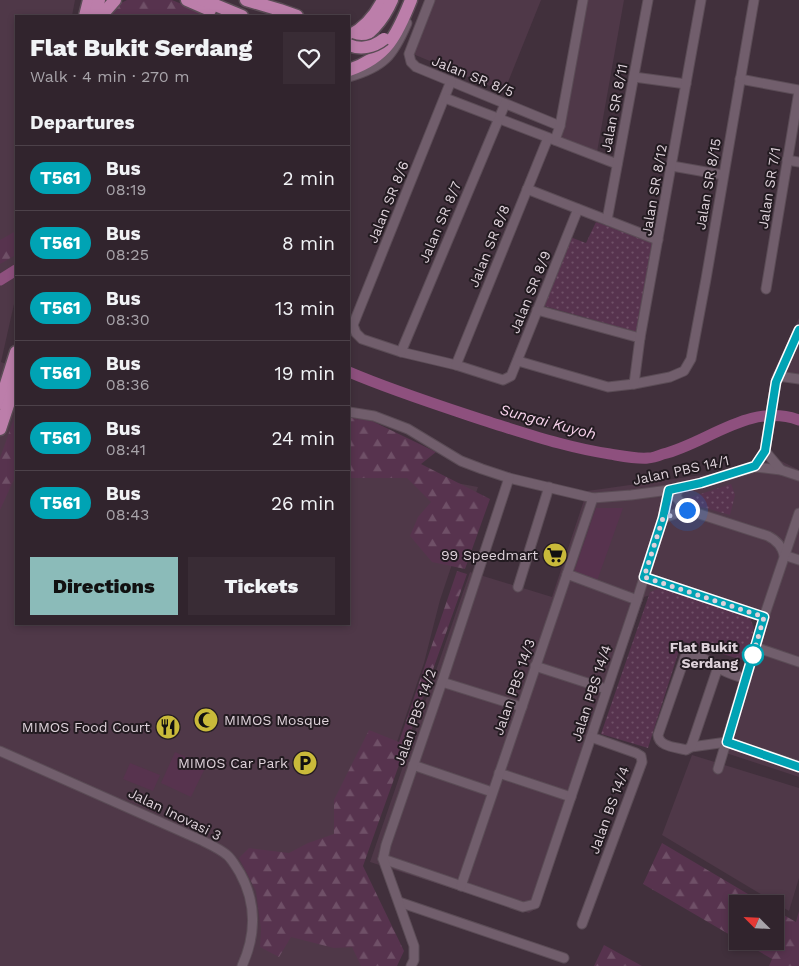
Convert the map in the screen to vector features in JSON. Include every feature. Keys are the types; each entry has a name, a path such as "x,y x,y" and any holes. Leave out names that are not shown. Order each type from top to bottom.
{"highway":[{"path":"85,15 89,0"},
{"path":"95,15 99,0"},
{"path":"102,15 115,0"},
{"path":"187,0 222,15"},
{"path":"203,0 240,15"},
{"path":"246,0 294,15"},
{"path":"350,35 371,20 383,0"},
{"path":"350,45 376,27 384,17 392,0"},
{"path":"350,46 361,48 375,45 384,39 391,29 403,0"},
{"path":"350,70 370,61 386,48 398,30 411,0"},
{"path":"0,429 12,382 15,360"},
{"path":"0,396 12,382"},
{"path":"0,403 12,382"}],"street":[{"path":"350,77 381,65 394,52 417,0"},
{"name":"Jalan SR 8/5","path":"430,0 409,54 411,62 416,67 560,126"},
{"name":"Jalan SR 8/8","path":"456,365 528,190 560,126 583,0"},
{"name":"Jalan SR 8/11","path":"607,220 648,0"},
{"name":"Jalan SR 8/12","path":"634,384 640,338 701,0"},
{"name":"Jalan SR 8/15","path":"634,384 670,377 684,371 691,359 754,0"},
{"path":"634,77 686,84"},
{"path":"740,79 799,91"},
{"name":"Jalan SR 8/6","path":"401,352 362,339 356,333 353,325 451,82"},
{"name":"Jalan SR 7/1","path":"766,289 799,91"},
{"path":"445,98 617,164"},
{"name":"Jalan SR 8/7","path":"401,352 504,104"},
{"path":"787,160 799,162"},
{"path":"672,166 723,175"},
{"path":"528,190 658,240"},
{"name":"Jalan SR 8/9","path":"456,365 503,380 510,376 518,361 578,209"},
{"path":"537,310 640,338"},
{"path":"755,466 766,448 777,379 799,330"},
{"path":"401,352 456,365"},
{"path":"518,361 608,386 634,384"},
{"path":"777,379 799,379"},
{"name":"Jalan PBS 14/1","path":"350,412 374,416 408,429 461,460 509,478 593,498 669,490 755,466 781,470 798,476"},
{"path":"766,448 781,470"},
{"name":"Jalan PBS 14/2","path":"383,859 386,845 509,478"},
{"path":"518,587 549,487"},
{"path":"679,487 676,497 687,510 768,536 782,548 784,555"},
{"name":"Jalan PBS 14/4","path":"462,886 523,907 535,904 637,600 663,518 669,490"},
{"path":"650,492 661,498 664,505 663,518 687,510"},
{"name":"Jalan PBS 14/3","path":"462,886 492,792 593,498"},
{"path":"718,769 764,617 799,514"},
{"path":"768,536 788,534 794,527"},
{"path":"784,555 799,560"},
{"path":"567,574 637,600"},
{"path":"644,577 764,617"},
{"path":"755,647 799,662"},
{"path":"746,679 730,673 696,655 690,654 685,657 658,739 662,744 686,750 691,747 727,742 798,764"},
{"path":"535,666 606,690"},
{"path":"691,747 718,667"},
{"path":"442,682 522,707"},
{"name":"Jalan BS 14/4","path":"582,924 642,762 641,756 636,753 591,736"},
{"name":"Jalan Inovasi 3","path":"0,751 203,841 228,855 244,882 252,906 253,926 251,941 242,966"},
{"path":"413,766 492,792"},
{"path":"499,773 571,797"},
{"path":"383,859 462,886"},
{"path":"383,859 414,946 414,960 411,966"},
{"path":"399,902 564,958"}],"shaded area":[{"path":"0,0 75,0 72,15 15,15 15,299 1,362 15,368 15,625 350,625 350,463 478,487 440,600 424,663 356,862 363,966 0,966"},
{"path":"435,0 541,0 504,92 413,54"},
{"path":"585,0 624,0 597,152 560,137"},
{"path":"799,318 799,383 770,379"},
{"path":"775,458 799,470 799,777 723,752 759,621 661,592 644,597 537,908 529,913 370,862 470,572 552,597 587,491 752,468"},
{"path":"692,755 799,788 799,878 789,911 784,908 784,895 762,895 662,835"}],"green space":[{"path":"127,0 172,0 209,15 112,15 117,5"},
{"path":"596,222 654,243 637,332 544,306 570,237 586,243"},
{"path":"15,232 15,256 0,264 0,240"},
{"path":"15,416 15,477 0,510 0,458"},
{"path":"350,417 372,421 436,452 421,464 490,499 465,569 432,562 410,536 418,517 431,502 407,478 350,478"},
{"path":"731,484 735,495 730,515 682,500"},
{"path":"596,508 623,508 597,581 574,572"},
{"path":"457,571 467,574 363,866 404,951 397,966 361,966 352,947 334,948 291,937 279,957 260,947 261,929 256,891 239,858 249,848 289,853 308,843 334,834 334,800 369,730 399,742"},
{"path":"660,588 750,618 754,628 745,661 682,641 648,748 601,734 650,592"},
{"path":"175,752 206,766 191,797 161,783"},
{"path":"130,763 160,775 153,791 123,779"},
{"path":"662,843 750,895 729,895 729,934 643,884"},
{"path":"799,911 799,966 769,966 772,959 756,950 784,950 784,915 796,922"},
{"path":"604,945 642,966 594,966"}],"waterway":[{"name":"Sungai Kuyoh","path":"0,280 15,271"},
{"name":"Sungai Kuyoh","path":"350,372 420,399 492,423 580,448 634,458 652,458 680,449 729,426 763,416 781,416 799,420"}],"bus line":[{"name":"T561","path":"799,330 776,382 765,451 755,466 701,483 669,490 663,518 644,577 764,617 727,742 799,767"}],"place":[{"name":"99 Speedmart","path":"555,555"},
{"name":"Flat Bukit Serdang","path":"753,655"},
{"name":"MIMOS Mosque","path":"206,720"},
{"name":"MIMOS Food Court","path":"168,727"},
{"name":"MIMOS Car Park","path":"305,763"}],"route":[{"path":"687,510 663,518 644,577 764,617 753,655"}]}
